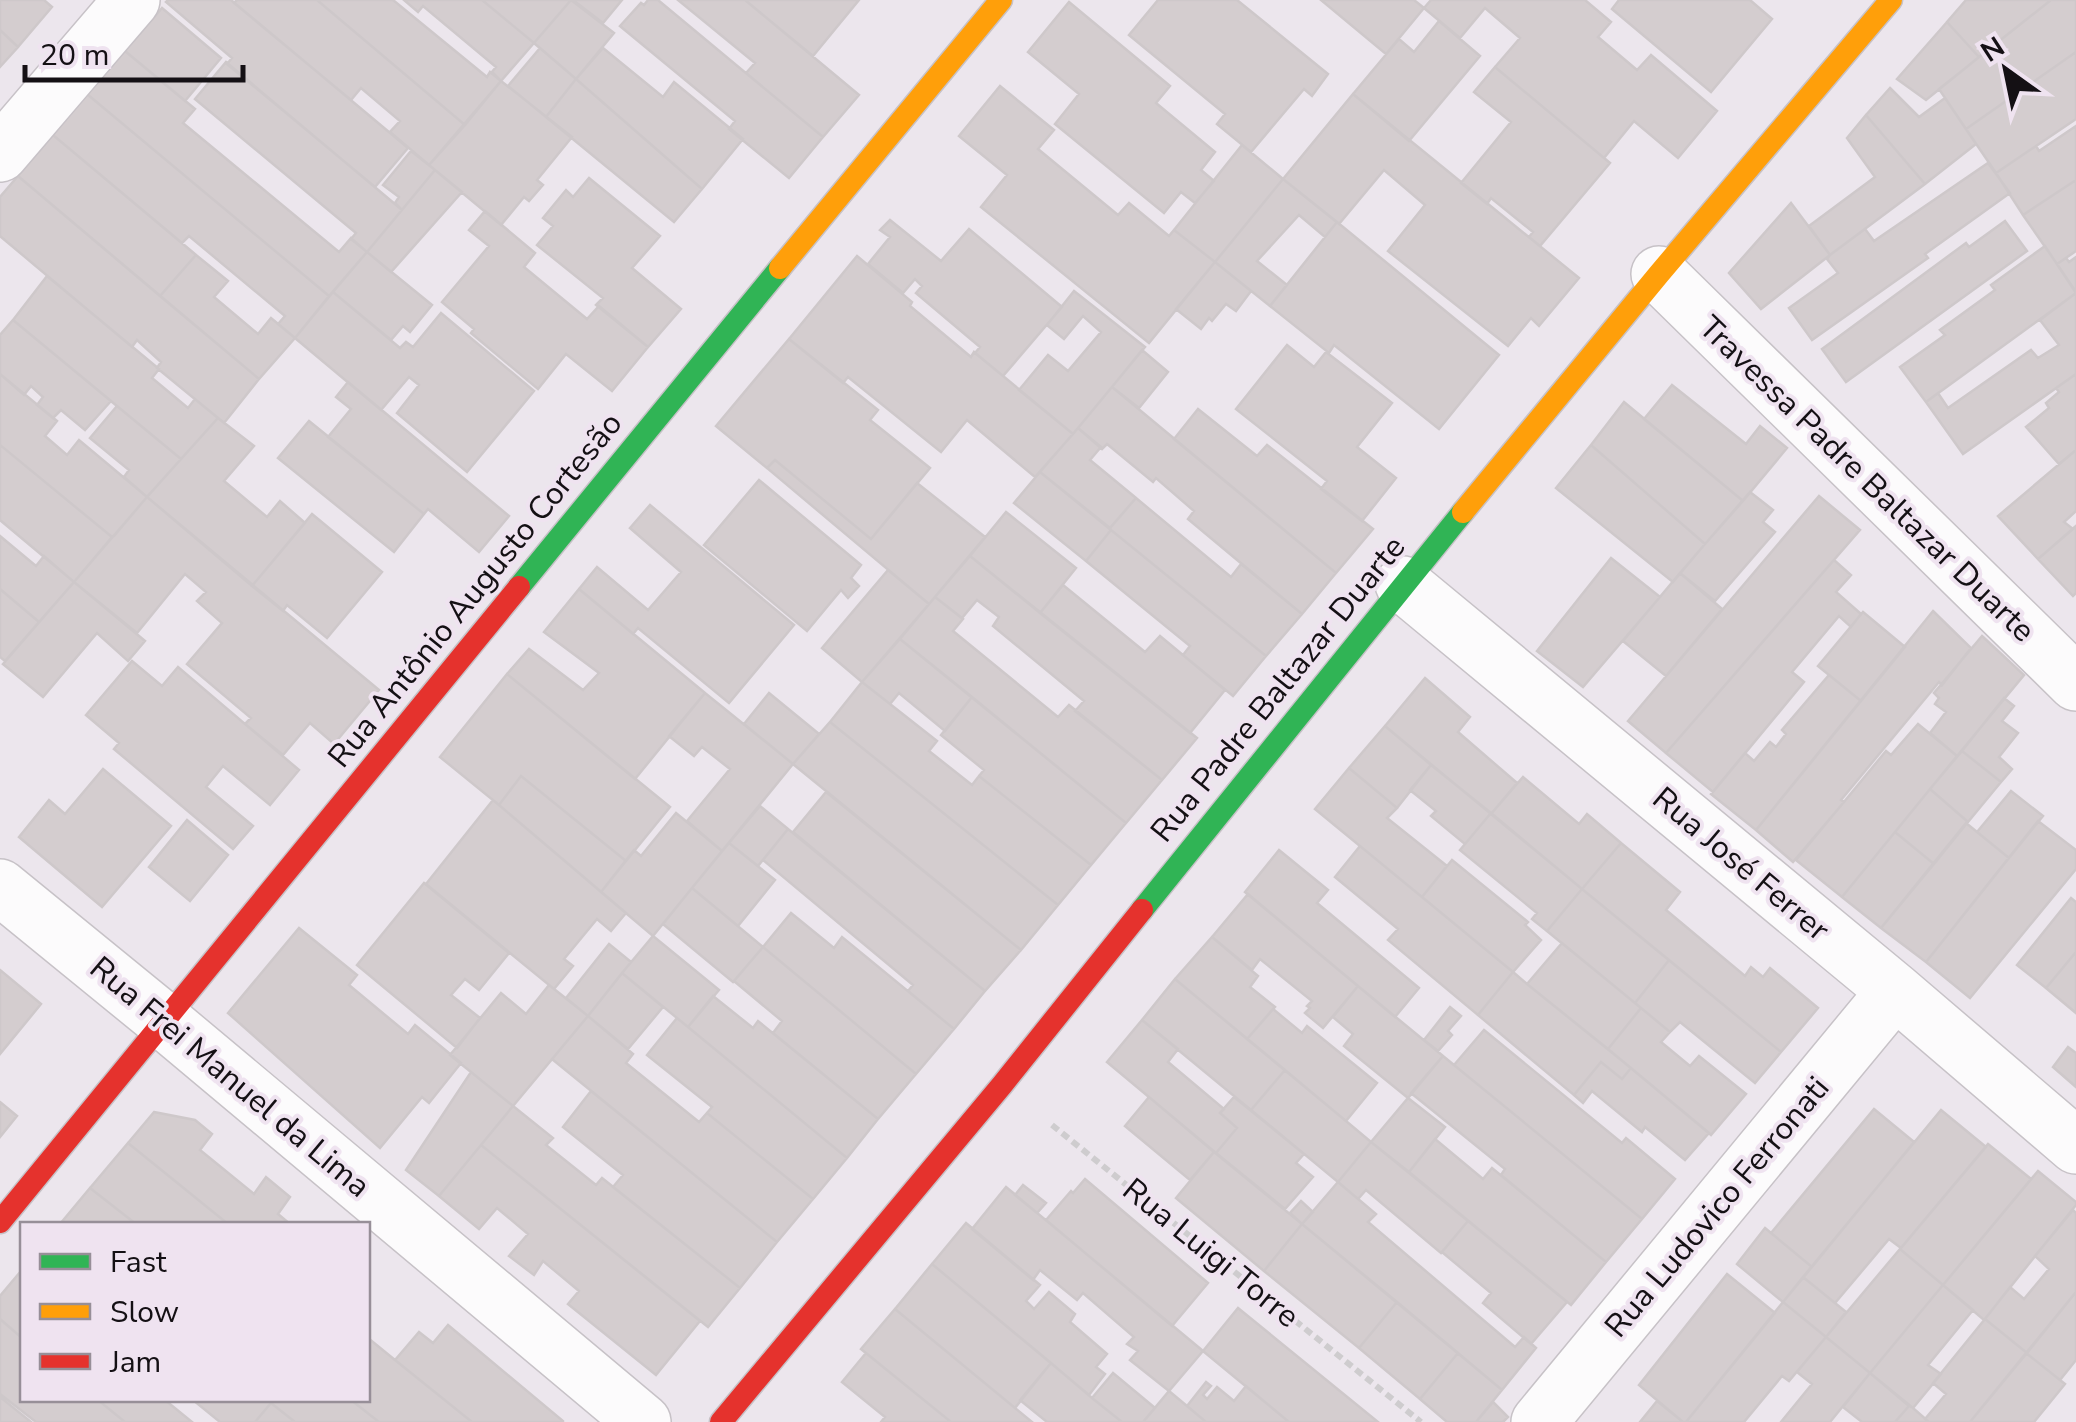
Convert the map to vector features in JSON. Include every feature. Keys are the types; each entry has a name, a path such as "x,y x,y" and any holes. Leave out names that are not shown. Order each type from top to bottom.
{"street":[{"path":"0,154 132,0"},
{"name":"Rua Antônio Augusto Cortesão","path":"0,1222 1001,0"},
{"name":"Rua Padre Baltazar Duarte","path":"721,1422 1002,1084 1403,584 1890,0"},
{"name":"Travessa Padre Baltazar Duarte","path":"1659,274 2076,684"},
{"name":"Rua José Ferrer","path":"1403,584 2076,1146"},
{"name":"Rua Frei Manuel da Lima","path":"0,887 643,1422"},
{"name":"Rua Ludovico Ferronati","path":"1539,1422 1894,991"}],"path":[{"name":"Rua Luigi Torre","path":"1002,1084 1421,1422"}],"building":[{"path":"0,0 44,0 52,7 18,47 0,30"},
{"path":"168,0 231,0 408,148 375,187 227,64 232,58"},
{"path":"317,0 465,125 429,165 390,132 400,121 361,88 351,100 234,3"},
{"path":"317,0 393,0 487,77 490,72 501,81 465,125"},
{"path":"404,0 482,0 534,43 501,81 492,72 496,67 423,6 418,12"},
{"path":"482,0 571,0 534,43"},
{"path":"571,0 614,33 576,79 534,43"},
{"path":"573,0 622,0 603,23"},
{"path":"648,0 658,0 823,137 789,178 729,129 735,121 620,26"},
{"path":"678,0 745,0 859,95 823,137 746,73 755,63"},
{"path":"745,0 859,0 813,56"},
{"path":"1158,0 1237,0 1328,74 1312,96 1304,89 1251,152 1217,124 1225,114 1129,35"},
{"path":"1321,0 1414,0 1424,8 1386,54"},
{"path":"1431,0 1585,0 1611,22 1598,37 1637,70 1651,55 1717,111 1678,158 1634,121 1604,158 1495,67 1520,38 1485,8 1460,38 1424,8"},
{"path":"1619,0 1750,0 1772,19 1711,92 1612,9"},
{"path":"1966,0 2051,0 1979,57 1947,22"},
{"path":"2051,0 2076,0 2076,52 1966,129 1939,89"},
{"path":"1069,2 1170,86 1156,103 1215,152 1201,170 1214,181 1195,203 1181,192 1164,213 1055,124 1079,94 1028,52"},
{"path":"162,8 221,58 185,101 125,51"},
{"path":"1439,21 1480,56 1409,141 1353,94 1399,39 1414,52"},
{"path":"1947,22 1979,57 1926,100 1897,79"},
{"path":"0,30 18,47 0,67"},
{"path":"540,48 576,79 546,117 508,86"},
{"path":"603,48 663,97 674,82 743,139 702,189 576,79"},
{"path":"125,51 195,109 183,123 339,252 351,238 367,252 329,296 87,94"},
{"path":"2076,52 2076,119 1996,173 1966,129"},
{"path":"226,62 402,210 367,252 351,239 356,233 195,99"},
{"path":"1495,67 1610,163 1540,246 1529,237 1533,232 1491,198 1487,204 1461,183 1511,122 1474,92"},
{"path":"576,79 702,189 674,222 546,117"},
{"path":"501,81 572,137 537,180 543,185 529,201 524,197 501,225 429,165"},
{"path":"1000,86 1054,130 1038,149 1118,215 1129,203 1169,236 1174,230 1215,262 1149,343 981,207 1007,175 959,136"},
{"path":"1890,88 1919,117 1945,98 1976,144 1925,184 1866,115"},
{"path":"87,94 329,296 295,338 278,324 285,316 189,236 182,243 53,135"},
{"path":"1353,94 1579,278 1539,326 1531,318 1508,346 1388,251 1425,205 1384,170 1339,224 1283,179"},
{"path":"1866,115 1925,184 1830,255 1809,226 1875,177 1847,138"},
{"path":"2076,126 2076,180 2023,215 1996,173 2036,146 2039,151"},
{"path":"53,135 196,255 160,296 18,176"},
{"path":"1242,145 1283,179 1215,262 1174,230"},
{"path":"411,151 435,170 402,210 395,203 399,197 383,185"},
{"path":"1988,163 2010,193 1925,254 1928,258 1812,340 1789,308 1838,273 1827,259 1830,255 1865,229 1874,241"},
{"path":"435,170 462,192 391,272 367,252"},
{"path":"18,176 259,379 224,423 157,368 161,362 137,340 132,347 0,236 0,197"},
{"path":"589,178 660,236 632,268 681,309 648,347 596,305 603,298 537,245 553,226 543,218 566,190 573,197"},
{"path":"1283,179 1337,222 1325,237 1299,215 1257,261 1287,285 1270,306 1215,262"},
{"path":"2076,180 2076,251 2057,264 2023,215"},
{"path":"1791,203 1830,255 1761,309 1729,273"},
{"path":"485,211 535,253 524,267 587,319 599,306 648,347 612,391 566,354 538,389 471,333 474,329 442,302 489,246 469,230"},
{"path":"890,220 941,261 969,229 1062,307 1003,376 975,353 980,347 916,293 922,286 915,279 903,293 868,264 890,237 880,230"},
{"path":"2005,221 2027,251 1846,382 1822,349 1966,243 1969,247"},
{"path":"1337,222 1499,355 1439,429 1334,345 1329,353 1270,306"},
{"path":"2045,246 2076,293 1926,402 1900,367 1945,335 1940,330 1995,290 1991,285"},
{"path":"367,252 432,305 410,332 403,326 391,340 333,292"},
{"path":"196,255 228,281 214,297 258,334 271,318 295,338 259,379 160,296"},
{"path":"857,256 971,357 974,352 1073,434 1035,477 967,420 941,452 848,377 843,383 789,339"},
{"path":"2076,257 2076,292 2057,264"},
{"path":"1215,262 1251,291 1236,311 1226,304 1201,329 1176,309"},
{"path":"47,276 159,369 152,378 188,408 195,399 218,418 181,459 13,320"},
{"path":"1074,291 1145,347 1073,434 1019,390 1048,355 1068,371 1101,332 1083,316 1064,339 1047,325"},
{"path":"333,292 400,348 406,342 413,347 441,313 534,391 467,472 397,413 419,385 409,377 381,410 295,338"},
{"path":"2076,293 2076,374 1963,454 1926,402 1938,393 1948,408 2031,350 2038,358 2059,345 2040,320"},
{"path":"13,320 111,401 85,430 61,410 53,418 37,405 43,397 31,386 24,395 0,374 0,335"},
{"path":"789,339 878,410 870,420 930,468 871,539 775,460 767,468 716,426"},
{"path":"1287,345 1314,367 1326,352 1392,403 1357,447 1396,478 1362,521 1321,489 1327,481 1236,409"},
{"path":"1142,350 1168,372 1139,408 1112,387"},
{"path":"0,374 57,421 45,436 67,455 79,440 147,497 114,536 0,445"},
{"path":"2076,374 2076,450 2059,464 2026,427 2049,408 2046,403 2059,392 2056,388"},
{"path":"348,382 509,516 479,552 428,509 424,514 328,437 351,409 336,397"},
{"path":"1672,385 1746,444 1760,426 1787,448 1743,501 1644,419"},
{"path":"1112,387 1336,573 1302,614 1188,519 1194,511 1156,478 1153,482 1107,444 1102,449 1078,428"},
{"path":"1624,402 1743,501 1705,544 1591,445"},
{"path":"117,406 181,459 147,497 124,477 129,470 90,438"},
{"path":"1198,409 1257,456 1267,445 1373,529 1336,573 1174,439"},
{"path":"218,418 254,446 224,481 267,517 280,501 305,523 252,586 147,497"},
{"path":"309,421 424,514 394,552 278,458"},
{"path":"1078,428 1101,447 1090,460 1136,498 1110,528 1040,472"},
{"path":"0,445 112,537 74,582 0,520"},
{"path":"1591,445 1705,544 1673,582 1556,488"},
{"path":"2076,450 2076,511 2064,522 2073,529 2038,559 1998,516"},
{"path":"775,460 871,539 917,483 985,537 929,604 767,468"},
{"path":"1040,472 1111,530 1086,561 1014,503"},
{"path":"759,480 861,565 851,578 859,586 848,598 841,590 807,631 704,545"},
{"path":"1750,492 1773,510 1763,522 1775,532 1715,601 1680,573"},
{"path":"1819,496 1860,530 1666,753 1628,721"},
{"path":"147,497 379,690 334,744 310,723 283,755 245,724 251,718 187,664 222,623 197,601 206,592 185,574 137,633 74,582"},
{"path":"1136,498 1231,577 1241,564 1302,614 1266,656 1111,530"},
{"path":"650,505 794,625 729,703 638,628 633,634 579,589 597,567 648,610 681,572 630,528"},
{"path":"1006,512 1076,568 1040,613 970,556"},
{"path":"312,514 382,572 327,638 287,605 283,611 252,586"},
{"path":"2076,526 2076,593 2073,596 2038,559"},
{"path":"1111,530 1266,656 1233,696 1183,655 1190,646 1086,561"},
{"path":"0,536 36,566 44,556 74,582 39,622 0,589"},
{"path":"970,556 1197,738 1162,780 1075,711 1084,701 993,626 999,617 977,600 962,618 935,597"},
{"path":"1611,558 1660,597 1583,687 1537,651"},
{"path":"1834,560 1851,575 1836,592 1861,614 1851,627 1839,616 1792,672 1804,682 1713,792 1666,753"},
{"path":"888,570 929,604 862,682 822,648"},
{"path":"1680,573 1722,609 1666,676 1623,641"},
{"path":"74,582 145,641 128,661 97,633 43,697 3,664"},
{"path":"1063,585 1145,652 1160,636 1225,690 1190,733 1040,613"},
{"path":"0,589 39,622 5,661 0,657"},
{"path":"579,589 705,693 635,779 507,674 529,649 583,690 599,673 544,632"},
{"path":"935,597 963,619 953,631 1058,717 1069,705 1162,780 1126,823 900,639"},
{"path":"1933,611 1971,648 1793,862 1756,830"},
{"path":"1863,612 1905,647 1861,701 1818,666"},
{"path":"1982,636 2024,675 1957,756 1930,733 1946,712 1935,704 1939,698 1934,693"},
{"path":"900,639 972,697 945,731 899,693 890,704 862,682"},
{"path":"132,661 162,686 178,667 299,770 270,805 223,766 206,787 253,826 233,849 114,749 119,743 86,715"},
{"path":"507,674 670,807 626,861 521,776 499,805 440,757"},
{"path":"1829,675 1861,701 1756,830 1711,794 1745,753 1754,761 1770,742 1776,747 1786,734 1782,730"},
{"path":"1425,678 1470,717 1458,732 1517,783 1491,814 1385,726"},
{"path":"862,682 937,741 929,751 972,785 979,776 1091,865 1058,905 830,722"},
{"path":"705,693 793,764 722,851 687,821 730,769 702,747 694,756 669,736"},
{"path":"769,693 819,734 793,764 744,724"},
{"path":"972,697 1126,823 1091,865 979,776 984,770 941,735"},
{"path":"2004,698 2014,706 2002,721 2018,733 1999,757 2012,769 2001,782 1962,751"},
{"path":"830,722 1058,905 1021,950 793,764"},
{"path":"1918,724 1957,756 1842,897 1796,860 1886,751 1891,755"},
{"path":"1385,726 1431,765 1397,808 1349,768"},
{"path":"1962,751 2001,782 1968,822 1930,789"},
{"path":"1431,765 1491,813 1465,844 1431,816 1436,811 1410,790"},
{"path":"1349,768 1397,808 1387,818 1447,866 1422,897 1315,809"},
{"path":"103,769 171,826 102,907 19,837 49,800 65,814"},
{"path":"521,776 626,861 601,892 499,805"},
{"path":"1523,777 1579,824 1587,814 1621,843 1582,889 1491,814"},
{"path":"1930,789 1968,822 1934,864 1895,832"},
{"path":"2011,791 2043,816 2009,858 1977,832"},
{"path":"826,792 1021,950 985,991 793,832"},
{"path":"493,800 626,913 611,931 597,919 564,959 573,966 554,989 426,884"},
{"path":"760,806 788,829 758,866 729,843"},
{"path":"676,813 722,851 653,936 601,892 634,850 641,856"},
{"path":"1491,813 1582,889 1547,931 1532,919 1537,913 1460,850"},
{"path":"187,820 228,855 190,901 149,867"},
{"path":"2038,821 2076,850 2076,869 1970,998 1926,962"},
{"path":"1966,823 2009,858 1926,962 1881,928"},
{"path":"788,829 985,991 954,1029 908,991 913,985 763,860"},
{"path":"1895,832 1934,864 1881,928 1842,897"},
{"path":"729,843 775,880 738,926 692,888"},
{"path":"1621,843 1680,892 1666,910 1745,976 1751,967 1763,977 1770,968 1818,1008 1781,1052 1582,889"},
{"path":"1360,846 1513,972 1478,1015 1388,940 1398,929 1335,877"},
{"path":"1279,850 1328,890 1317,903 1419,988 1395,1017 1245,892"},
{"path":"1452,860 1528,922 1525,925 1541,940 1513,972 1422,897"},
{"path":"424,883 509,953 479,990 465,979 451,995 480,1018 457,1048 357,965"},
{"path":"692,888 763,947 733,982 663,924"},
{"path":"1582,889 1669,960 1635,1003 1547,931"},
{"path":"1248,894 1358,986 1323,1028 1305,1013 1312,1001 1260,959 1252,970 1212,937"},
{"path":"2071,898 2076,902 2076,952 2046,988 2017,965"},
{"path":"791,913 834,948 842,937 954,1029 916,1074 763,947"},
{"path":"299,928 357,975 349,985 408,1034 415,1025 461,1063 429,1103 422,1097 380,1148 228,1013"},
{"path":"653,936 719,990 688,1027 622,973"},
{"path":"1212,937 1258,976 1250,987 1275,1007 1247,1039 1175,979"},
{"path":"1562,943 1641,1008 1608,1049 1527,984"},
{"path":"609,944 631,962 588,1016 566,998"},
{"path":"763,947 916,1074 878,1119 773,1033 782,1021 734,981"},
{"path":"2076,952 2076,1013 2046,988"},
{"path":"1669,960 1781,1052 1755,1083 1680,1022 1670,1032 1635,1003"},
{"path":"0,970 41,1004 0,1054"},
{"path":"1513,972 1631,1068 1622,1079 1601,1062 1574,1095 1478,1015"},
{"path":"622,973 663,1007 628,1049 588,1016"},
{"path":"1175,979 1285,1070 1251,1110 1142,1020"},
{"path":"549,985 588,1016 513,1106 450,1055 501,993 526,1014"},
{"path":"1358,986 1443,1056 1408,1098 1344,1046 1353,1034 1333,1017"},
{"path":"713,996 753,1028 758,1021 878,1119 847,1158 688,1027"},
{"path":"1450,1007 1461,1016 1438,1051 1424,1040"},
{"path":"1641,1008 1670,1032 1661,1042 1690,1066 1699,1056 1746,1094 1711,1135 1608,1049"},
{"path":"1273,1009 1302,1033 1307,1026 1377,1083 1346,1121 1247,1039"},
{"path":"588,1016 633,1054 626,1063 699,1122 707,1113 813,1199 777,1242 552,1059"},
{"path":"677,1018 847,1158 813,1199 707,1113 712,1107 647,1055"},
{"path":"1142,1020 1178,1049 1168,1062 1224,1109 1220,1113 1237,1128 1216,1153 1107,1062"},
{"path":"1484,1030 1622,1143 1626,1138 1675,1179 1642,1219 1454,1065"},
{"path":"2068,1047 2076,1053 2076,1087 2053,1067"},
{"path":"1443,1056 1642,1219 1606,1262 1501,1175 1505,1169 1411,1093"},
{"path":"1601,1062 1622,1079 1631,1068 1709,1133 1685,1160 1645,1127 1642,1132 1592,1091 1583,1103 1574,1095"},
{"path":"1285,1070 1371,1142 1338,1182 1251,1110"},
{"path":"471,1072 513,1106 439,1196 406,1170"},
{"path":"591,1091 777,1242 740,1288 613,1187 623,1175 563,1127"},
{"path":"1149,1097 1214,1152 1190,1180 1125,1126"},
{"path":"1234,1097 1304,1154 1296,1163 1313,1177 1285,1209 1216,1153 1237,1128 1220,1113"},
{"path":"1408,1098 1445,1127 1409,1172 1371,1142"},
{"path":"0,1102 17,1116 0,1137"},
{"path":"513,1106 553,1138 546,1145 596,1185 602,1178 740,1288 708,1327 481,1145"},
{"path":"1874,1109 1914,1142 1812,1267 1771,1233"},
{"path":"1941,1110 1986,1147 1901,1248 1889,1239 1835,1303 1803,1277"},
{"path":"154,1112 195,1120 212,1134 200,1150 254,1194 266,1177 290,1197 278,1214 288,1222 226,1222 128,1143"},
{"path":"1435,1139 1483,1179 1492,1168 1606,1262 1571,1305 1409,1172"},
{"path":"1371,1142 1468,1221 1441,1253 1366,1190 1358,1199 1338,1182"},
{"path":"128,1143 226,1222 133,1222 90,1188"},
{"path":"1988,1144 2031,1179 1943,1285 1900,1249"},
{"path":"481,1145 700,1321 656,1375 568,1304 579,1291 543,1261 534,1275 509,1256 528,1234 497,1208 479,1229 439,1196"},
{"path":"1214,1152 1302,1224 1264,1271 1176,1198"},
{"path":"2038,1171 2076,1205 1984,1320 1943,1285"},
{"path":"1085,1179 1208,1283 1172,1326 1046,1220"},
{"path":"1338,1182 1376,1214 1368,1222 1515,1347 1524,1337 1536,1348 1502,1390 1302,1224"},
{"path":"1023,1185 1046,1203 1037,1213 1015,1195"},
{"path":"1006,1187 1203,1351 1169,1391 1130,1360 1138,1351 1127,1344 1134,1337 1083,1293 1077,1300 1040,1270 1033,1280 972,1229"},
{"path":"90,1188 133,1222 62,1222"},
{"path":"1301,1201 1313,1212 1302,1224 1290,1213"},
{"path":"2073,1210 2076,1292 2027,1353 1985,1319 2010,1287 2024,1299 2049,1269 2035,1256"},
{"path":"1468,1221 1567,1302 1531,1344 1483,1303 1491,1293 1442,1252"},
{"path":"966,1223 1040,1285 1026,1301 1034,1309 1049,1292 1075,1314 1070,1322 1107,1354 1096,1367 1105,1374 1089,1395 932,1264"},
{"path":"1302,1224 1397,1302 1359,1348 1264,1271"},
{"path":"1765,1228 1812,1267 1783,1302 1737,1264"},
{"path":"1900,1249 1943,1285 1870,1373 1826,1337"},
{"path":"932,1264 1051,1363 1015,1408 895,1309"},
{"path":"20,1272 20,1336 0,1319 0,1296"},
{"path":"1727,1274 1775,1313 1683,1422 1639,1385"},
{"path":"1803,1277 1846,1312 1826,1337 1783,1302"},
{"path":"1943,1285 1973,1310 1928,1365 1941,1374 1913,1408 1870,1373"},
{"path":"2076,1292 2076,1360 2060,1380 2026,1353"},
{"path":"1397,1302 1458,1353 1420,1399 1359,1348"},
{"path":"1783,1302 1826,1337 1789,1381 1782,1376 1744,1422 1686,1422"},
{"path":"1238,1308 1378,1422 1289,1422 1203,1351"},
{"path":"895,1309 1032,1422 951,1422 861,1349"},
{"path":"0,1319 20,1336 20,1402 100,1402 125,1422 36,1422 0,1394"},
{"path":"1985,1319 2027,1353 1970,1422 1929,1422 1925,1419 1946,1394 1933,1383"},
{"path":"448,1325 563,1422 472,1422 395,1360 419,1332 433,1343"},
{"path":"1826,1337 1870,1373 1830,1422 1781,1422 1812,1384 1797,1372"},
{"path":"370,1340 472,1422 379,1422 354,1402 370,1402"},
{"path":"866,1353 951,1422 881,1422 885,1417 842,1382"},
{"path":"1458,1353 1502,1390 1476,1422 1447,1422 1420,1399"},
{"path":"2026,1353 2065,1384 2034,1422 1970,1422"},
{"path":"1051,1363 1122,1422 1047,1422 1020,1400"},
{"path":"1113,1373 1155,1408 1143,1422 1122,1422 1092,1398"},
{"path":"1870,1373 1909,1406 1895,1422 1862,1422 1843,1407"},
{"path":"1206,1382 1211,1386 1203,1395 1207,1399 1217,1387 1234,1401 1246,1386 1289,1422 1206,1422 1187,1406"},
{"path":"1169,1391 1187,1406 1206,1422 1143,1422"},
{"path":"0,1397 31,1422 0,1422"},
{"path":"1657,1401 1683,1422 1640,1422"},
{"path":"100,1402 167,1402 192,1422 125,1422"},
{"path":"195,1402 271,1403 255,1422 220,1422"},
{"path":"354,1402 379,1422 295,1422 271,1403"},
{"path":"1493,1402 1508,1417 1503,1422 1476,1422"},
{"path":"271,1403 295,1422 255,1422"},
{"path":"1909,1406 1913,1408 1929,1422 1895,1422"}],"traffic: fast":[{"path":"519,587 780,268"},
{"path":"1142,910 1463,512"}],"traffic: slow":[{"path":"780,268 1001,0"},
{"path":"1463,512 1891,0"}],"traffic: jam":[{"path":"0,1222 519,587"},
{"path":"721,1422 1002,1085 1142,910"}]}
